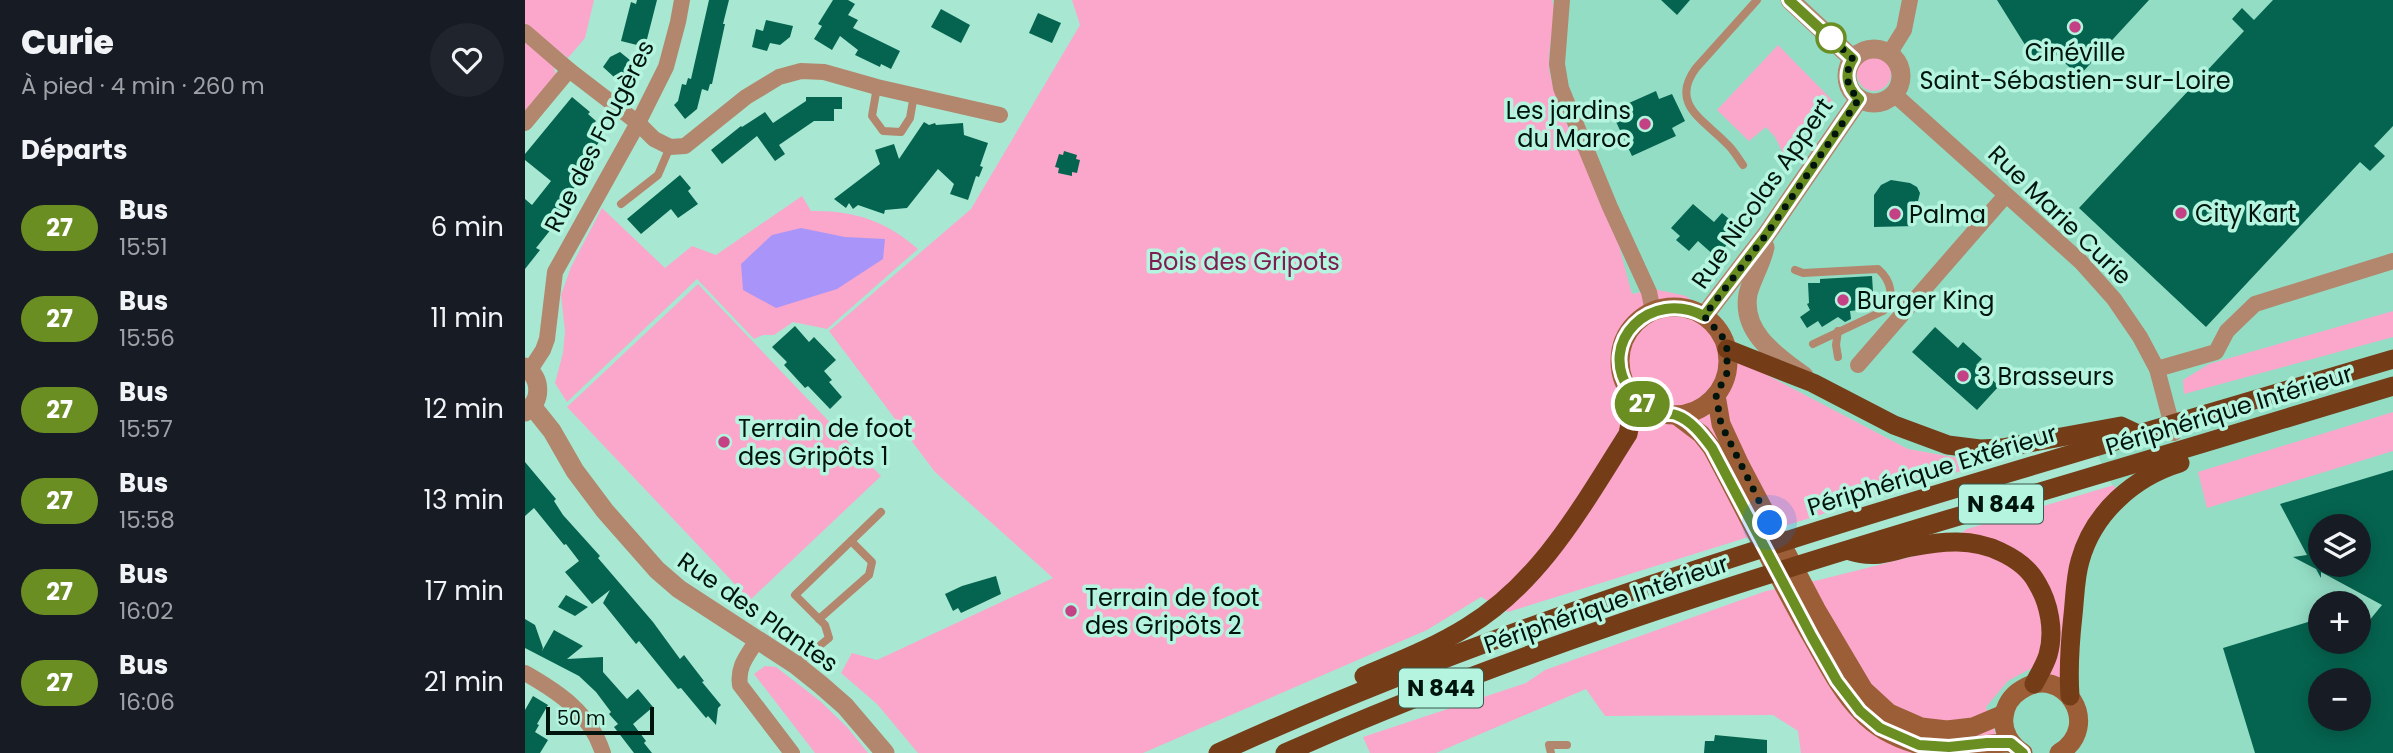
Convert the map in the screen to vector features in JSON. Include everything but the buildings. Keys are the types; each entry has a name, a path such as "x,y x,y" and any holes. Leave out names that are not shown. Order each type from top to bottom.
{"highway":[{"path":"1727,349 1813,383 1894,425 1948,445 1980,449 2002,448 2121,426 2137,434"},
{"name":"Périphérique Extérieur","path":"1218,753 1437,661 1652,584 1815,531 2393,359"},
{"name":"Périphérique Intérieur","path":"1285,753 1378,713 1520,658 1673,605 1846,550 2206,449 2270,424 2393,386"},
{"path":"1330,704 1343,686 1468,627 1527,580 1556,546 1628,435 1632,413 1629,390"},
{"path":"2070,696 2070,641 2078,572 2085,547 2101,517 2159,463"},
{"path":"1846,550 1867,557 1913,547 1966,542 1996,549 2011,557 2034,577 2046,600 2049,614 2049,654 2035,684"}],"main road":[{"path":"1663,308 1684,308 1704,316 1722,336 1727,349 1727,373 1716,395 1698,409 1676,415 1665,414 1645,406 1629,390 1621,371 1621,350 1629,331 1653,311 1663,308"},
{"path":"1716,395 1721,424 1751,504"},
{"path":"1676,415 1701,434 1751,504 1808,612 1849,698 1860,711 1880,728 1905,740 1931,747 2017,748"},
{"path":"1808,612 1864,690 1880,706 1900,719 1921,727 1947,730 1973,727 2004,713"},
{"path":"2017,748 2005,729 2004,713 2015,694 2035,684 2054,685 2070,696 2079,717 2077,732 2072,742 2059,753"},
{"path":"2077,732 2086,753"}],"street":[{"name":"Rue des Fougères","path":"527,369 543,350 547,340 555,272 666,67 682,0"},
{"path":"1562,0 1557,64 1561,88 1649,292 1653,311"},
{"path":"1790,0 1853,59"},
{"path":"1889,54 1904,30 1910,0"},
{"path":"525,32 638,123 654,139 670,148 685,146 746,97 779,76 801,71 824,72 1000,115"},
{"path":"1870,49 1889,54 1897,63 1900,72 1899,85 1894,94 1878,103 1859,99 1852,93 1847,82 1847,70 1853,59 1870,49"},
{"path":"525,123 569,69"},
{"name":"Rue Marie Curie","path":"1894,94 2081,262 2114,299 2140,337 2157,369 2174,433"},
{"name":"Rue Nicolas Appert","path":"1704,316 1766,235 1859,99"},
{"path":"1858,365 2006,195"},
{"path":"1766,235 1764,253 1748,295 1753,328 1763,344 1813,383"},
{"path":"2157,369 2216,352 2227,331 2255,304 2393,261"},
{"path":"527,369 535,377 538,387 538,395 529,409"},
{"name":"Rue des Plantes","path":"529,409 552,431 575,471 650,563 679,589 796,665 845,706 885,753"},
{"path":"757,640 741,666 740,685 792,753"},
{"path":"525,673 568,700 584,716 603,753"}],"lane":[{"path":"1743,165 1728,145 1693,112 1686,98 1686,86 1696,68 1757,0"},
{"path":"877,87 872,116 883,131 901,132 910,118 914,96"},
{"path":"621,204 658,175 670,148"},
{"path":"1795,270 1803,273 1878,269 1885,274 1891,290 1888,307 1883,311 1813,344"},
{"path":"1837,357 1838,331"},
{"path":"796,665 829,638 825,625 796,595 881,512"},
{"path":"819,619 869,575 872,562 851,541"},
{"path":"1551,753 1549,745 1567,745"}],"shaded area":[{"path":"1552,0 2393,0 2393,753 2003,753 1986,707 2008,680 2030,669 2075,686 2086,560 2120,501 2089,438 1977,466 1975,461 1908,449 1767,375 1654,289 1632,294 1611,222 1567,125 1549,72 1549,40 1554,7"},
{"path":"801,228 845,237 885,239 883,259 837,289 776,308 743,290 741,264 772,235"}],"green space":[{"path":"525,0 594,0 585,38 568,58 525,24"},
{"name":"Bois des Gripots","path":"1072,0 1552,0 1554,15 1549,65 1555,93 1611,222 1632,294 1654,289 1686,296 1728,329 1739,348 1767,375 1908,449 1975,461 1977,466 1508,612 1481,597 1427,630 1143,753 918,753 877,704 841,673 852,653 877,660 1053,578 935,472 829,331 971,209 1080,25"},
{"path":"525,41 553,64 556,75 525,111"},
{"path":"1778,45 1832,100 1784,155 1775,137 1766,127 1749,141 1717,110"},
{"path":"1874,57 1886,62 1891,74 1886,86 1874,91 1862,86 1857,74 1862,62"},
{"path":"802,196 811,211 827,211 869,219 894,231 918,249 827,329 793,322 774,335 763,335 754,339 697,279 567,402 555,383 563,353 565,331 561,295 571,267 602,208 665,268 692,246 716,255"},
{"name":"Terrain de foot des Gripôts 1","path":"698,284 881,476 750,600 567,407"},
{"path":"2393,311 2393,337 2184,394 2183,380 2209,364"},
{"path":"2393,412 2393,451 2207,508 2198,472"},
{"path":"2114,485 2120,501 2086,560 2076,686 2030,669 2008,681 1986,707 2003,753 1801,753 1798,731 1773,715 1605,716 1586,689 1436,753 1370,753 1363,737 1526,683 1545,670 1766,591 1938,550 1967,529"},
{"path":"765,666 776,667 820,701 847,727 868,753 815,753 754,674"}],"bus line":[{"name":"27","path":"1789,0 1853,59 1847,70 1847,82 1852,93 1859,99 1742,269 1704,316 1684,308 1663,308 1644,316 1629,331 1621,350 1624,381 1636,399 1645,406 1665,414 1676,415 1701,434 1712,448 1812,637 1837,681 1860,711 1880,728 1919,745 1949,747 2011,743 2023,753"}],"place":[{"name":"Cinéville Saint-Sébastien-sur-Loire","path":"2075,27"},
{"name":"Les jardins du Maroc","path":"1645,124"},
{"name":"City Kart","path":"2181,213"},
{"name":"Palma","path":"1895,214"},
{"name":"Burger King","path":"1843,300"},
{"name":"3 Brasseurs","path":"1963,376"},
{"name":"Terrain de foot des Gripôts 1","path":"724,442"},
{"name":"Terrain de foot des Gripôts 2","path":"1071,611"}],"route":[{"path":"1770,523 1721,424 1716,395 1727,373 1727,349 1722,336 1704,316 1742,269 1859,99 1852,93 1847,82 1847,70 1853,59 1831,38"}]}
